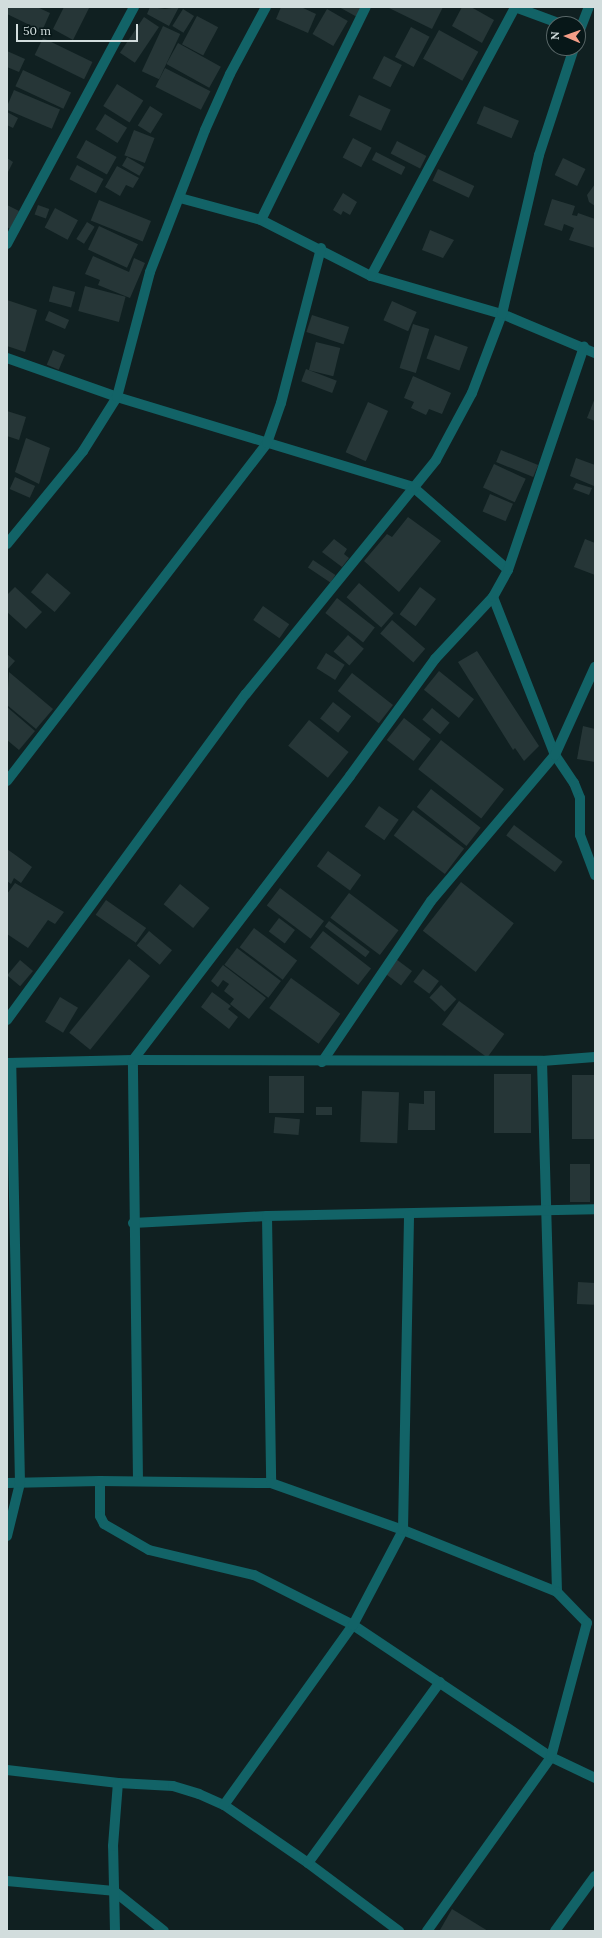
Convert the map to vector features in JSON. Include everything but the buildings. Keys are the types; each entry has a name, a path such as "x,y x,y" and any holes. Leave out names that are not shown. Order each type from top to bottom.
{"street":[{"path":"7,244 134,7"},
{"path":"7,544 82,451 117,397 150,272 227,81 266,7"},
{"path":"262,220 366,7"},
{"path":"371,276 515,7 546,18"},
{"path":"7,1020 241,701 436,460 456,425 502,314 539,156 571,56"},
{"path":"180,198 262,220 321,248 371,276 502,314 584,347 595,353"},
{"path":"7,781 267,443 281,403 321,248"},
{"path":"138,1482 133,1223 133,1060 350,776 435,659 494,597 508,570 584,347"},
{"path":"7,358 117,397 413,487 508,570"},
{"path":"494,597 555,754 574,783 580,798 580,835 591,856 595,874"},
{"path":"322,1062 431,901 555,754 595,667"},
{"path":"7,1536 20,1483 9,1063 133,1060 322,1062 542,1061 595,1057"},
{"path":"542,1061 557,1592"},
{"path":"133,1223 267,1216 409,1215 547,1209 595,1210"},
{"path":"224,1805 353,1625 403,1530 409,1215"},
{"path":"267,1216 271,1483"},
{"path":"100,1481 100,1516 104,1524 148,1550 254,1575 353,1625 551,1757 595,1778"},
{"path":"7,1483 100,1481 271,1483 403,1530 557,1592 591,1622 551,1757 426,1931"},
{"path":"308,1863 440,1682"},
{"path":"7,1770 118,1783 173,1786 224,1805 308,1863 399,1931"},
{"path":"115,1931 113,1846 118,1783"},
{"path":"555,1931 595,1876"},
{"path":"7,1881 114,1891 164,1931"}]}
